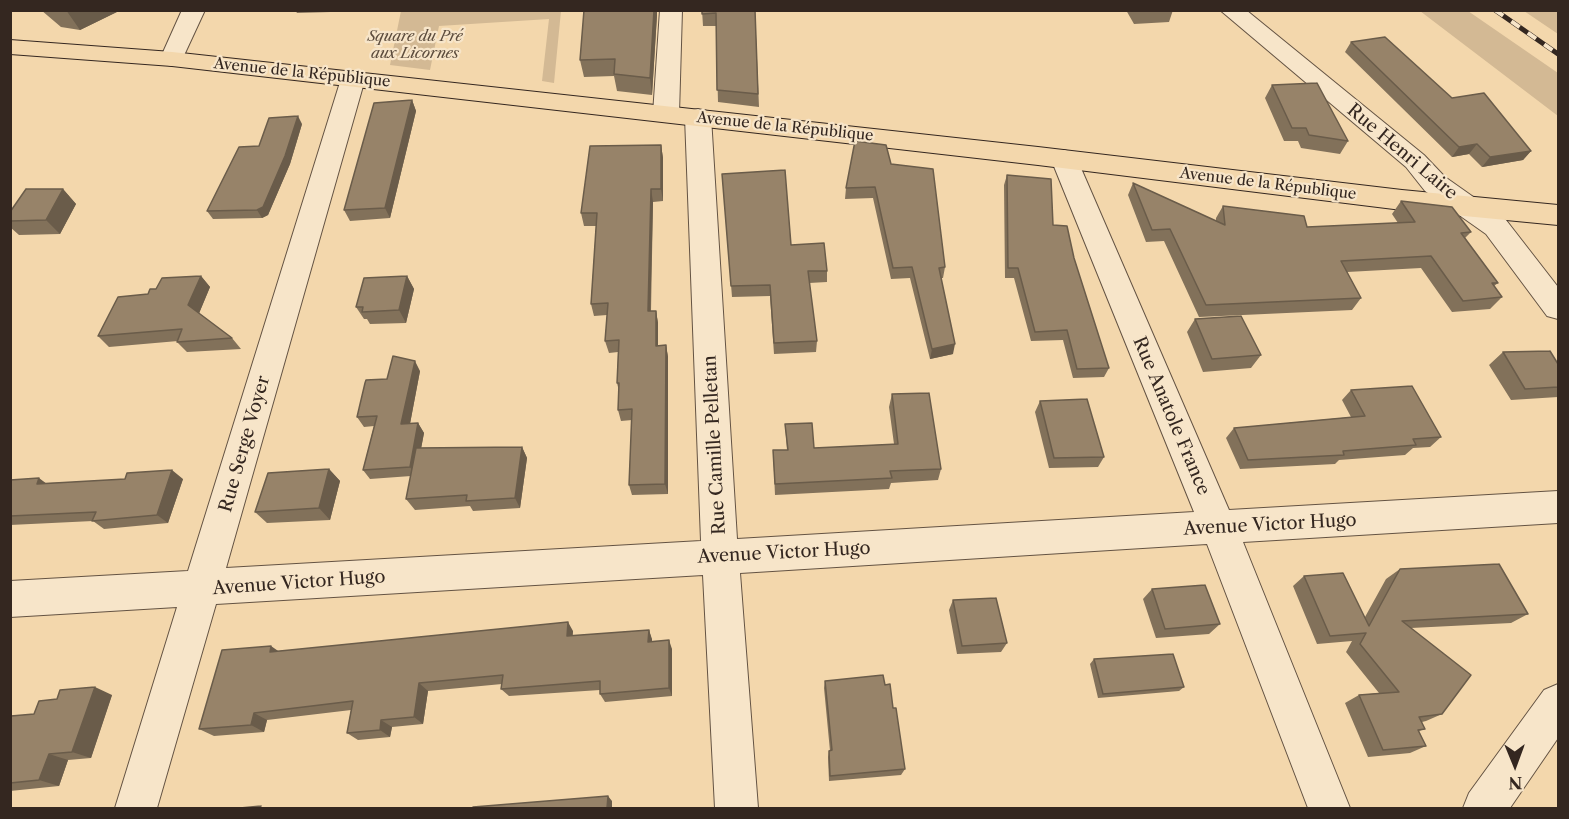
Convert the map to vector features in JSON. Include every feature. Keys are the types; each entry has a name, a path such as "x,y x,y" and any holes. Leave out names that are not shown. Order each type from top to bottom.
{"main road":[{"name":"Avenue de la République","path":"10,47 172,59 698,117 1402,200 1558,215"}],"street":[{"path":"172,59 194,10"},
{"path":"666,114 671,10"},
{"name":"Rue Henri Laire","path":"1231,10 1415,161 1435,184 1496,227 1558,308"},
{"name":"Rue Serge Voyer","path":"136,808 353,79"},
{"name":"Rue Camille Pelletan","path":"698,117 720,556 737,808"},
{"name":"Rue Anatole France","path":"1064,159 1218,528 1329,808"},
{"name":"Avenue Victor Hugo","path":"10,599 1558,507"},
{"path":"1484,808 1558,704"}],"green space":[{"name":"Square du Pré aux Licornes","path":"401,11 561,11 554,83 542,81 549,19 439,26 430,70 390,65"},
{"path":"1420,11 1468,11 1558,73 1558,116"},
{"path":"1524,11 1558,11 1558,34"}],"building":[{"path":"584,10 654,10 650,78 614,74 615,59 580,60"},
{"path":"702,10 755,10 758,94 717,90 716,13 702,14"},
{"path":"1385,37 1452,98 1484,93 1531,151 1490,157 1477,144 1459,147 1351,42"},
{"path":"1317,83 1348,141 1309,135 1306,128 1292,128 1272,85"},
{"path":"412,100 385,208 344,210 374,103"},
{"path":"298,116 285,156 263,207 257,210 207,211 239,147 259,146 269,118"},
{"path":"855,141 886,145 891,164 933,169 945,267 939,268 955,344 932,349 912,267 893,268 875,187 846,188"},
{"path":"661,145 661,189 651,189 648,311 656,311 656,346 666,345 665,484 629,485 632,409 618,410 619,340 605,341 608,303 591,304 597,213 581,213 590,146"},
{"path":"785,170 791,245 824,243 827,271 808,271 817,341 774,343 770,285 731,286 722,174"},
{"path":"1007,175 1051,179 1053,225 1067,226 1074,258 1109,368 1077,369 1067,330 1035,332 1018,268 1008,268"},
{"path":"1133,183 1225,225 1223,206 1304,216 1307,227 1415,222 1401,201 1452,207 1471,232 1461,233 1498,283 1492,283 1502,297 1463,301 1431,256 1341,261 1361,298 1206,305 1170,229 1152,230"},
{"path":"26,189 63,189 46,220 10,221 10,212"},
{"path":"201,276 188,305 232,338 177,342 182,329 98,336 118,297 148,294 150,289 156,289 162,278"},
{"path":"407,276 399,310 362,312 363,307 356,307 364,278"},
{"path":"1241,316 1261,355 1212,359 1195,319"},
{"path":"1550,351 1558,364 1558,387 1525,389 1503,352"},
{"path":"393,356 415,361 401,424 418,423 410,467 363,470 377,416 357,417 365,383 366,380 387,379"},
{"path":"1412,386 1441,437 1413,439 1416,445 1343,451 1344,455 1248,460 1234,428 1365,416 1351,390"},
{"path":"929,393 941,469 890,471 892,478 775,484 773,450 788,450 785,424 812,423 814,448 898,444 892,394"},
{"path":"1087,399 1104,457 1054,458 1040,401"},
{"path":"522,447 515,498 466,501 467,495 406,499 416,448"},
{"path":"329,469 319,508 255,512 268,473"},
{"path":"172,470 157,515 92,521 96,512 10,516 10,480 39,478 37,484 125,479 127,473"},
{"path":"1499,564 1528,614 1402,621 1471,675 1442,714 1419,717 1425,729 1418,730 1426,746 1383,750 1359,695 1399,692 1360,644 1366,633 1330,636 1304,576 1343,573 1369,626 1400,569"},
{"path":"1205,585 1220,624 1165,629 1152,589"},
{"path":"996,598 1007,643 962,646 953,600"},
{"path":"568,622 567,636 649,630 648,642 669,640 669,688 600,694 600,681 501,689 503,675 419,683 414,717 381,720 380,730 347,733 353,701 254,713 251,725 199,729 222,650 271,646 270,652"},
{"path":"1173,654 1184,687 1103,694 1094,659"},
{"path":"883,675 885,685 890,684 893,708 896,708 905,769 830,776 829,751 832,750 825,681"},
{"path":"95,687 72,752 49,754 39,780 10,783 11,716 34,714 39,701 57,699 60,690"},
{"path":"608,796 607,808 473,808 473,807"}],"railway":[{"path":"1495,10 1558,54"}]}
